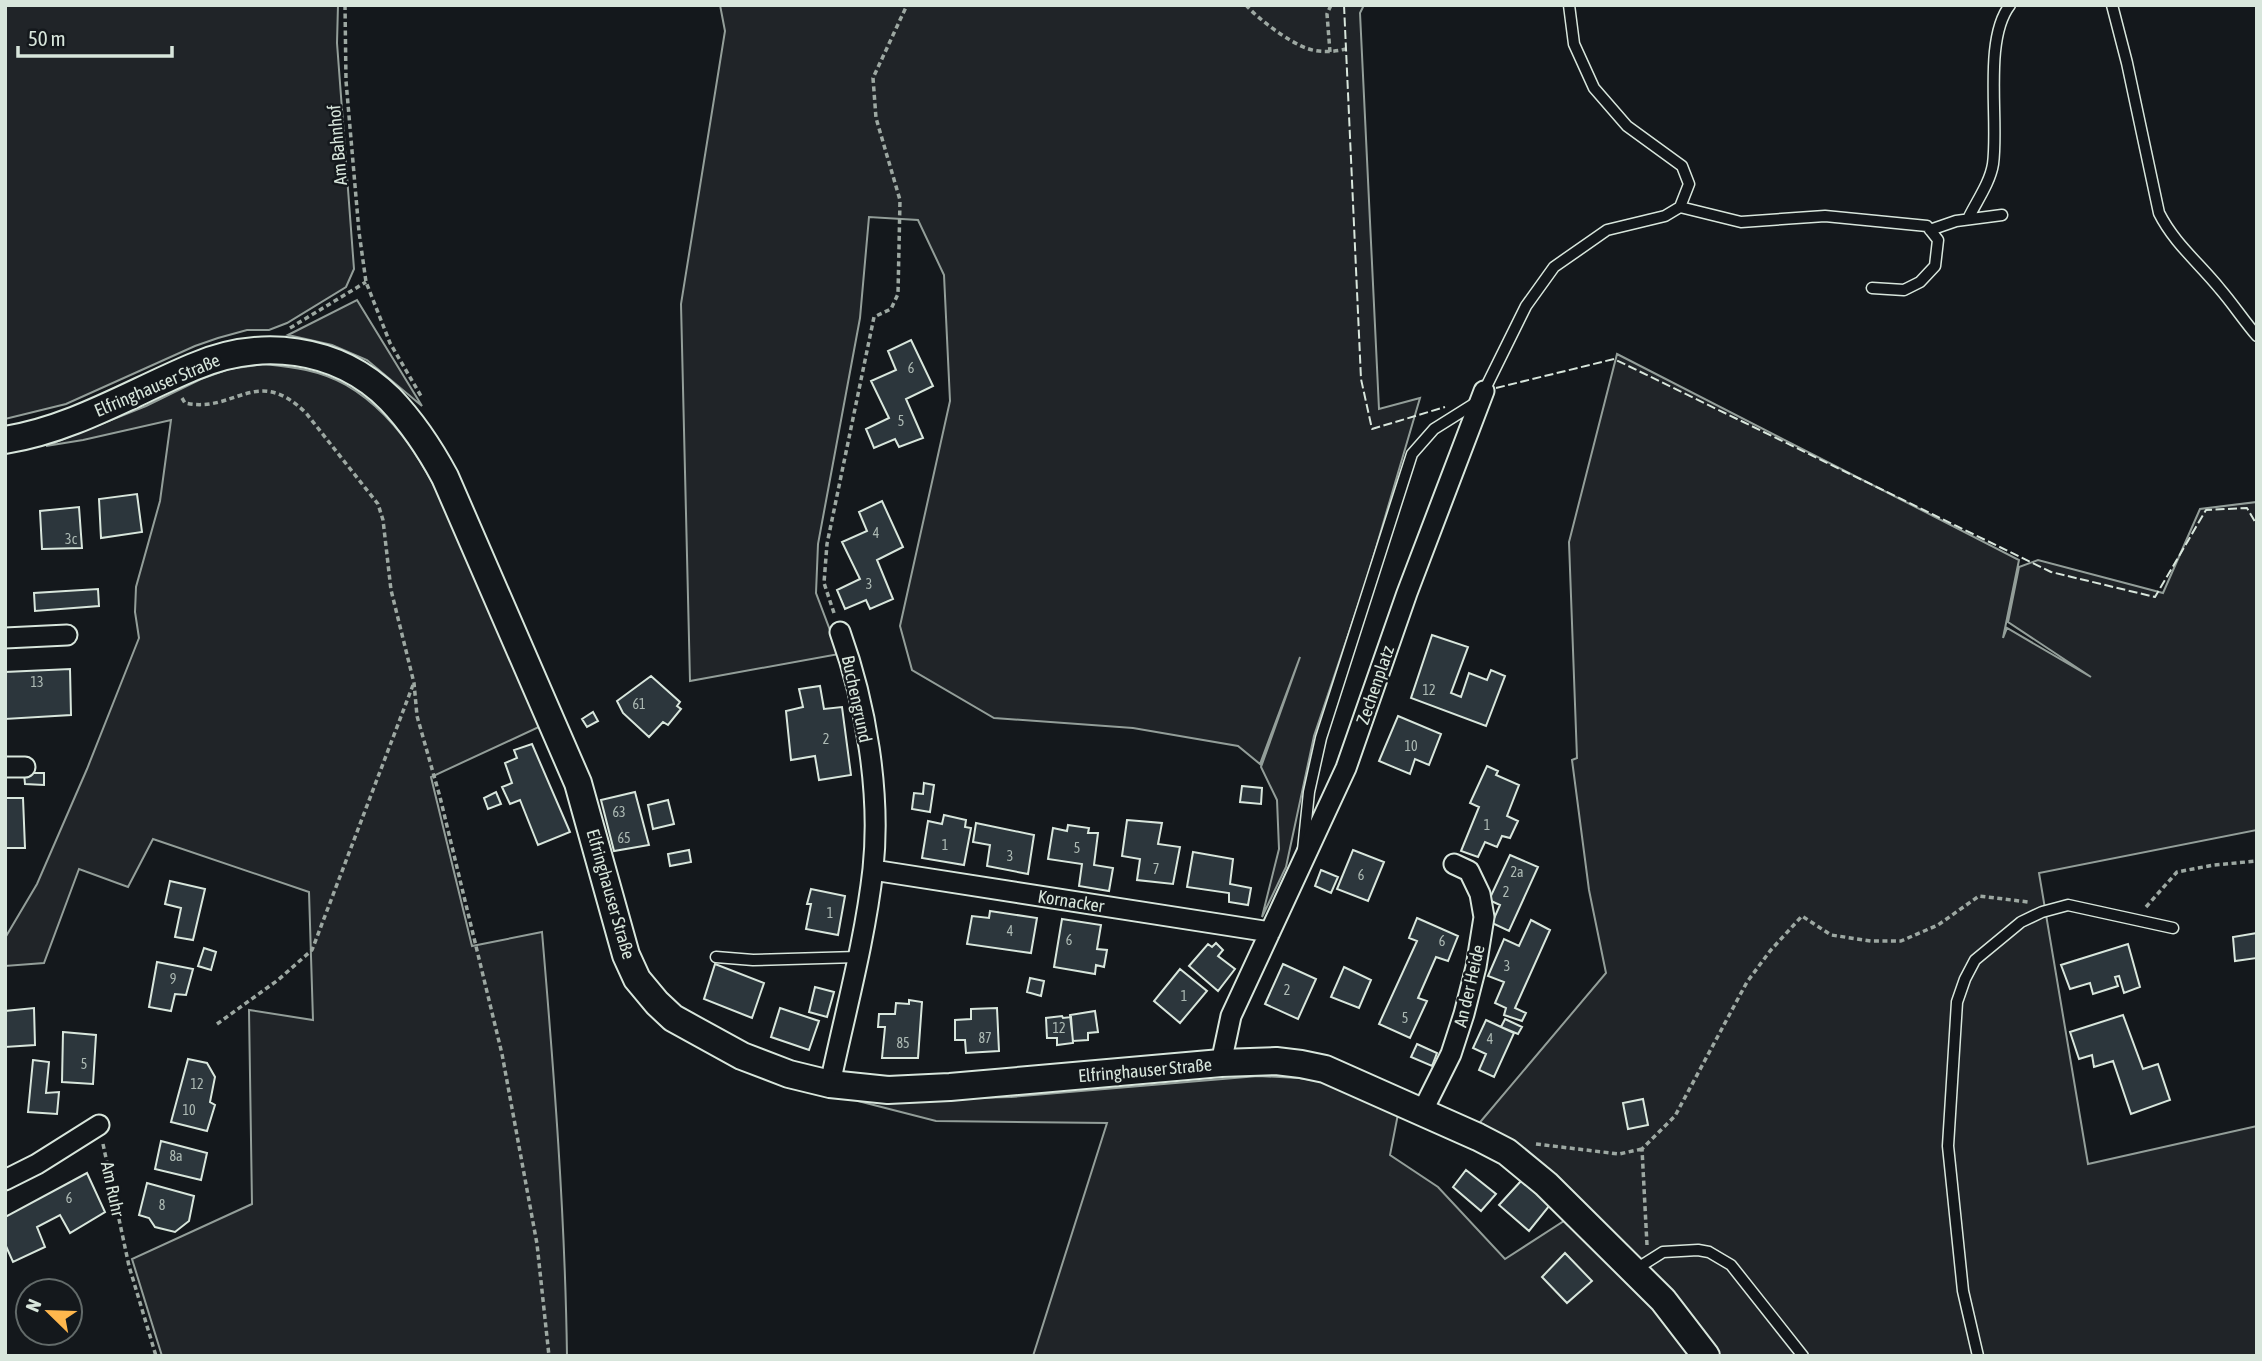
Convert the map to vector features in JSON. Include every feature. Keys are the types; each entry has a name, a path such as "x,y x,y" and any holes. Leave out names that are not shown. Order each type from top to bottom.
{"main road":[{"name":"Elfringhauser Straße","path":"5,440 72,422 212,359 254,350 276,349 317,355 336,363 370,382 388,397 415,429 445,477 578,783 626,955 637,979 673,1018 742,1056 789,1074 830,1084 888,1090 1222,1063 1276,1061 1325,1069 1507,1152 1641,1266 1706,1356"}],"street":[{"name":"Zechenplatz","path":"1222,1063 1231,1016 1346,768 1407,593 1482,395"},
{"name":"Buchengrund","path":"830,1084 873,870 874,791 853,670 840,632"},
{"path":"5,638 67,635"},
{"name":"An der Heide","path":"1422,1112 1451,1054 1464,1014 1476,967 1484,917 1480,894 1469,871 1454,864"},
{"name":"Kornacker","path":"873,870 1270,932"},
{"path":"5,1180 37,1164 99,1125"}],"lane":[{"path":"1569,5 1574,44 1594,88 1627,126 1682,166 1689,184 1680,207 1741,222 1825,216 1927,226 1938,240 1935,267 1920,282 1904,290 1872,288"},
{"path":"1968,219 1992,169 1995,129 1992,76 2002,15 2010,5"},
{"path":"2112,5 2159,213 2178,244 2219,287 2257,336"},
{"name":"Zechenplatz","path":"1482,395 1526,306 1554,267 1607,230 1665,216 1680,207"},
{"path":"1930,230 1968,219 2002,215"},
{"path":"1302,865 1309,792 1321,738 1412,454 1434,429 1482,395"},
{"path":"1978,1356 1963,1291 1948,1146 1957,1002 1965,979 1976,960 2021,922 2042,912 2068,905 2173,928"},
{"path":"716,957 753,960 857,957"},
{"path":"1641,1266 1663,1252 1709,1252 1731,1265 1803,1356"}],"path":[{"name":"Am Bahnhof","path":"345,5 347,95 366,282 390,343 425,405"},
{"name":"Buchengrund","path":"840,632 824,583 827,544 874,317 891,309 898,293 900,200 876,118 873,78 907,5"},
{"path":"1246,5 1256,17 1306,48 1330,52 1346,49"},
{"path":"1330,52 1328,14 1331,5"},
{"path":"286,331 366,282"},
{"path":"169,379 185,403 200,406 267,390 293,401 306,413 378,504 383,520 391,590 414,683 417,716 440,797 502,1055 537,1244 549,1356"},
{"path":"217,1024 312,950 414,683"},
{"path":"2134,920 2176,872 2257,861"},
{"path":"1507,1152 1510,1147 1522,1143 1619,1154 1642,1149 1675,1116 1747,982 1770,951 1802,916 1831,935 1871,941 1901,941 1938,925 1979,896 2035,904 2042,912"},
{"name":"Am Ruhr","path":"99,1125 129,1266 156,1356"},
{"path":"1641,1266 1642,1149"}],"shaded area":[{"path":"5,5 338,5 337,43 354,269 346,287 287,323 269,330 247,330 218,338 66,404 5,419"},
{"path":"720,5 1364,5 1360,13 1379,409 1420,398 1366,582 1314,736 1286,867 1262,917 1279,849 1277,800 1261,767 1300,657 1260,764 1238,746 1133,728 994,718 912,670 900,626 950,401 944,275 918,220 869,217 860,318 818,544 816,593 839,654 690,681 681,304 725,31"},
{"path":"357,300 422,406 367,360 332,345 288,335"},
{"path":"1617,354 2019,560 2003,638 2007,628 2091,677 2008,622 2019,567 2038,560 2163,593 2200,509 2257,502 2257,830 2039,873 2088,1164 2257,1126 2257,1356 1716,1356 1476,1127 1606,973 1589,890 1572,760 1577,758 1569,542"},
{"path":"264,364 316,373 346,385 371,402 411,447 442,501 541,726 431,777 472,946 542,932 555,1091 567,1356 162,1356 132,1259 252,1204 249,1010 313,1020 309,892 153,839 128,887 79,869 44,963 5,966 5,938 37,884 87,769 139,638 135,612 136,587 160,501 171,420 46,446 146,406 201,379 229,369"},
{"path":"1258,1076 1333,1083 1399,1109 1390,1155 1438,1187 1505,1259 1567,1219 1634,1286 1692,1356 1033,1356 1107,1123 936,1121 858,1101 1011,1097"}],"building":[{"path":"911,340 933,386 906,399 923,438 899,447 895,439 874,448 866,429 889,418 871,381 896,370 888,351"},
{"path":"137,494 142,532 101,538 99,499"},
{"path":"882,501 903,547 877,560 893,599 870,609 866,600 845,609 837,590 860,579 842,542 867,531 859,512"},
{"path":"79,507 82,548 42,549 40,511"},
{"path":"98,589 99,606 35,611 34,593"},
{"path":"1432,635 1468,647 1451,693 1461,697 1469,673 1487,680 1491,670 1505,676 1486,726 1411,698"},
{"path":"70,669 71,715 5,719 5,672"},
{"path":"651,676 680,702 677,706 681,709 668,725 663,722 649,737 623,713 617,701"},
{"path":"820,686 824,709 842,707 851,775 819,780 815,756 791,760 786,711 803,707 799,689"},
{"path":"593,712 598,721 587,727 582,719"},
{"path":"1398,716 1441,734 1429,765 1415,759 1410,774 1379,761"},
{"path":"532,744 570,832 538,845 520,800 510,804 502,787 512,783 505,763 517,758 514,750"},
{"path":"1487,766 1498,771 1496,775 1519,785 1507,816 1518,821 1510,838 1502,836 1497,847 1485,842 1478,857 1461,851 1479,807 1470,803"},
{"path":"24,773 44,773 44,785 25,784"},
{"path":"924,783 934,785 930,812 912,809 914,793 923,794"},
{"path":"1242,786 1262,788 1261,804 1240,802"},
{"path":"496,792 501,804 488,809 484,798"},
{"path":"635,792 649,845 614,851 601,800"},
{"path":"5,798 23,798 25,848 5,848"},
{"path":"668,800 674,824 653,829 648,805"},
{"path":"944,815 966,820 965,827 971,828 964,865 922,858 928,821 942,824"},
{"path":"1127,820 1162,823 1158,844 1180,847 1173,884 1137,880 1140,859 1122,856"},
{"path":"976,823 1034,835 1028,874 987,866 990,845 973,842"},
{"path":"1068,825 1089,828 1088,833 1098,833 1094,865 1113,868 1109,891 1079,886 1082,864 1048,859 1053,828 1067,831"},
{"path":"689,850 691,862 670,866 668,854"},
{"path":"1353,850 1384,862 1368,901 1337,889"},
{"path":"1193,852 1233,859 1230,884 1251,888 1248,905 1229,902 1229,893 1187,887"},
{"path":"1510,855 1538,867 1509,931 1492,923 1500,905 1489,900"},
{"path":"1321,870 1338,877 1331,893 1315,886"},
{"path":"170,881 205,889 193,940 175,937 181,908 165,904"},
{"path":"811,889 845,896 838,935 806,929 811,904 807,904"},
{"path":"990,911 1037,918 1031,953 967,944 972,916 989,918"},
{"path":"1417,918 1458,936 1448,961 1436,957 1418,998 1427,1001 1410,1038 1379,1024 1417,941 1409,938"},
{"path":"1062,919 1101,925 1097,949 1107,950 1104,967 1096,965 1095,974 1054,967"},
{"path":"1531,920 1550,930 1515,1008 1526,1013 1522,1021 1504,1015 1506,1008 1495,1003 1504,982 1488,976 1504,939 1519,946"},
{"path":"2257,933 2257,958 2235,961 2233,937"},
{"path":"1216,943 1223,950 1218,956 1235,969 1218,991 1189,966 1208,944 1212,947"},
{"path":"2128,944 2140,987 2124,993 2119,976 2115,977 2118,986 2093,994 2090,983 2070,989 2061,965"},
{"path":"204,948 216,952 211,970 198,966"},
{"path":"157,962 193,969 186,995 175,994 171,1011 149,1007"},
{"path":"715,964 764,983 752,1018 704,999"},
{"path":"1283,964 1316,979 1298,1019 1265,1004"},
{"path":"1344,967 1371,980 1359,1008 1331,997"},
{"path":"1180,969 1207,991 1180,1023 1154,1001"},
{"path":"1030,978 1044,981 1041,996 1027,992"},
{"path":"815,987 834,992 827,1017 809,1012"},
{"path":"909,1000 922,1002 918,1058 882,1058 885,1027 878,1027 879,1014 895,1014 896,1003 909,1004"},
{"path":"34,1008 35,1045 5,1047 5,1011"},
{"path":"780,1008 819,1021 809,1050 771,1037"},
{"path":"997,1008 999,1051 966,1053 965,1040 955,1040 955,1020 971,1019 971,1009"},
{"path":"1095,1011 1098,1032 1088,1033 1088,1040 1073,1041 1070,1015"},
{"path":"2123,1015 2143,1069 2158,1064 2170,1100 2131,1114 2113,1061 2094,1067 2092,1055 2079,1059 2070,1032"},
{"path":"1071,1017 1073,1043 1057,1045 1057,1038 1047,1038 1046,1018"},
{"path":"1505,1019 1522,1027 1518,1034 1501,1027"},
{"path":"1486,1020 1514,1033 1494,1077 1479,1070 1486,1054 1473,1048"},
{"path":"63,1032 96,1035 93,1084 62,1082"},
{"path":"1417,1044 1437,1053 1432,1066 1411,1057"},
{"path":"188,1059 207,1063 215,1077 210,1102 215,1105 207,1131 171,1122"},
{"path":"33,1060 49,1062 46,1093 59,1092 57,1114 28,1112"},
{"path":"1643,1099 1648,1125 1628,1129 1623,1103"},
{"path":"161,1141 207,1153 201,1180 155,1169"},
{"path":"1466,1170 1496,1194 1481,1211 1453,1187"},
{"path":"87,1173 105,1212 70,1233 60,1215 37,1227 45,1247 13,1262 5,1244 5,1217"},
{"path":"1521,1181 1550,1205 1529,1231 1499,1205"},
{"path":"147,1183 194,1196 189,1221 175,1232 155,1227 149,1218 139,1215"},
{"path":"1565,1253 1592,1281 1567,1303 1542,1277"}],"fence":[{"path":"1344,5 1361,379 1372,429 1445,407"},
{"path":"1496,388 1614,359 2051,572 2155,597 2206,510 2247,508 2257,525"}]}
